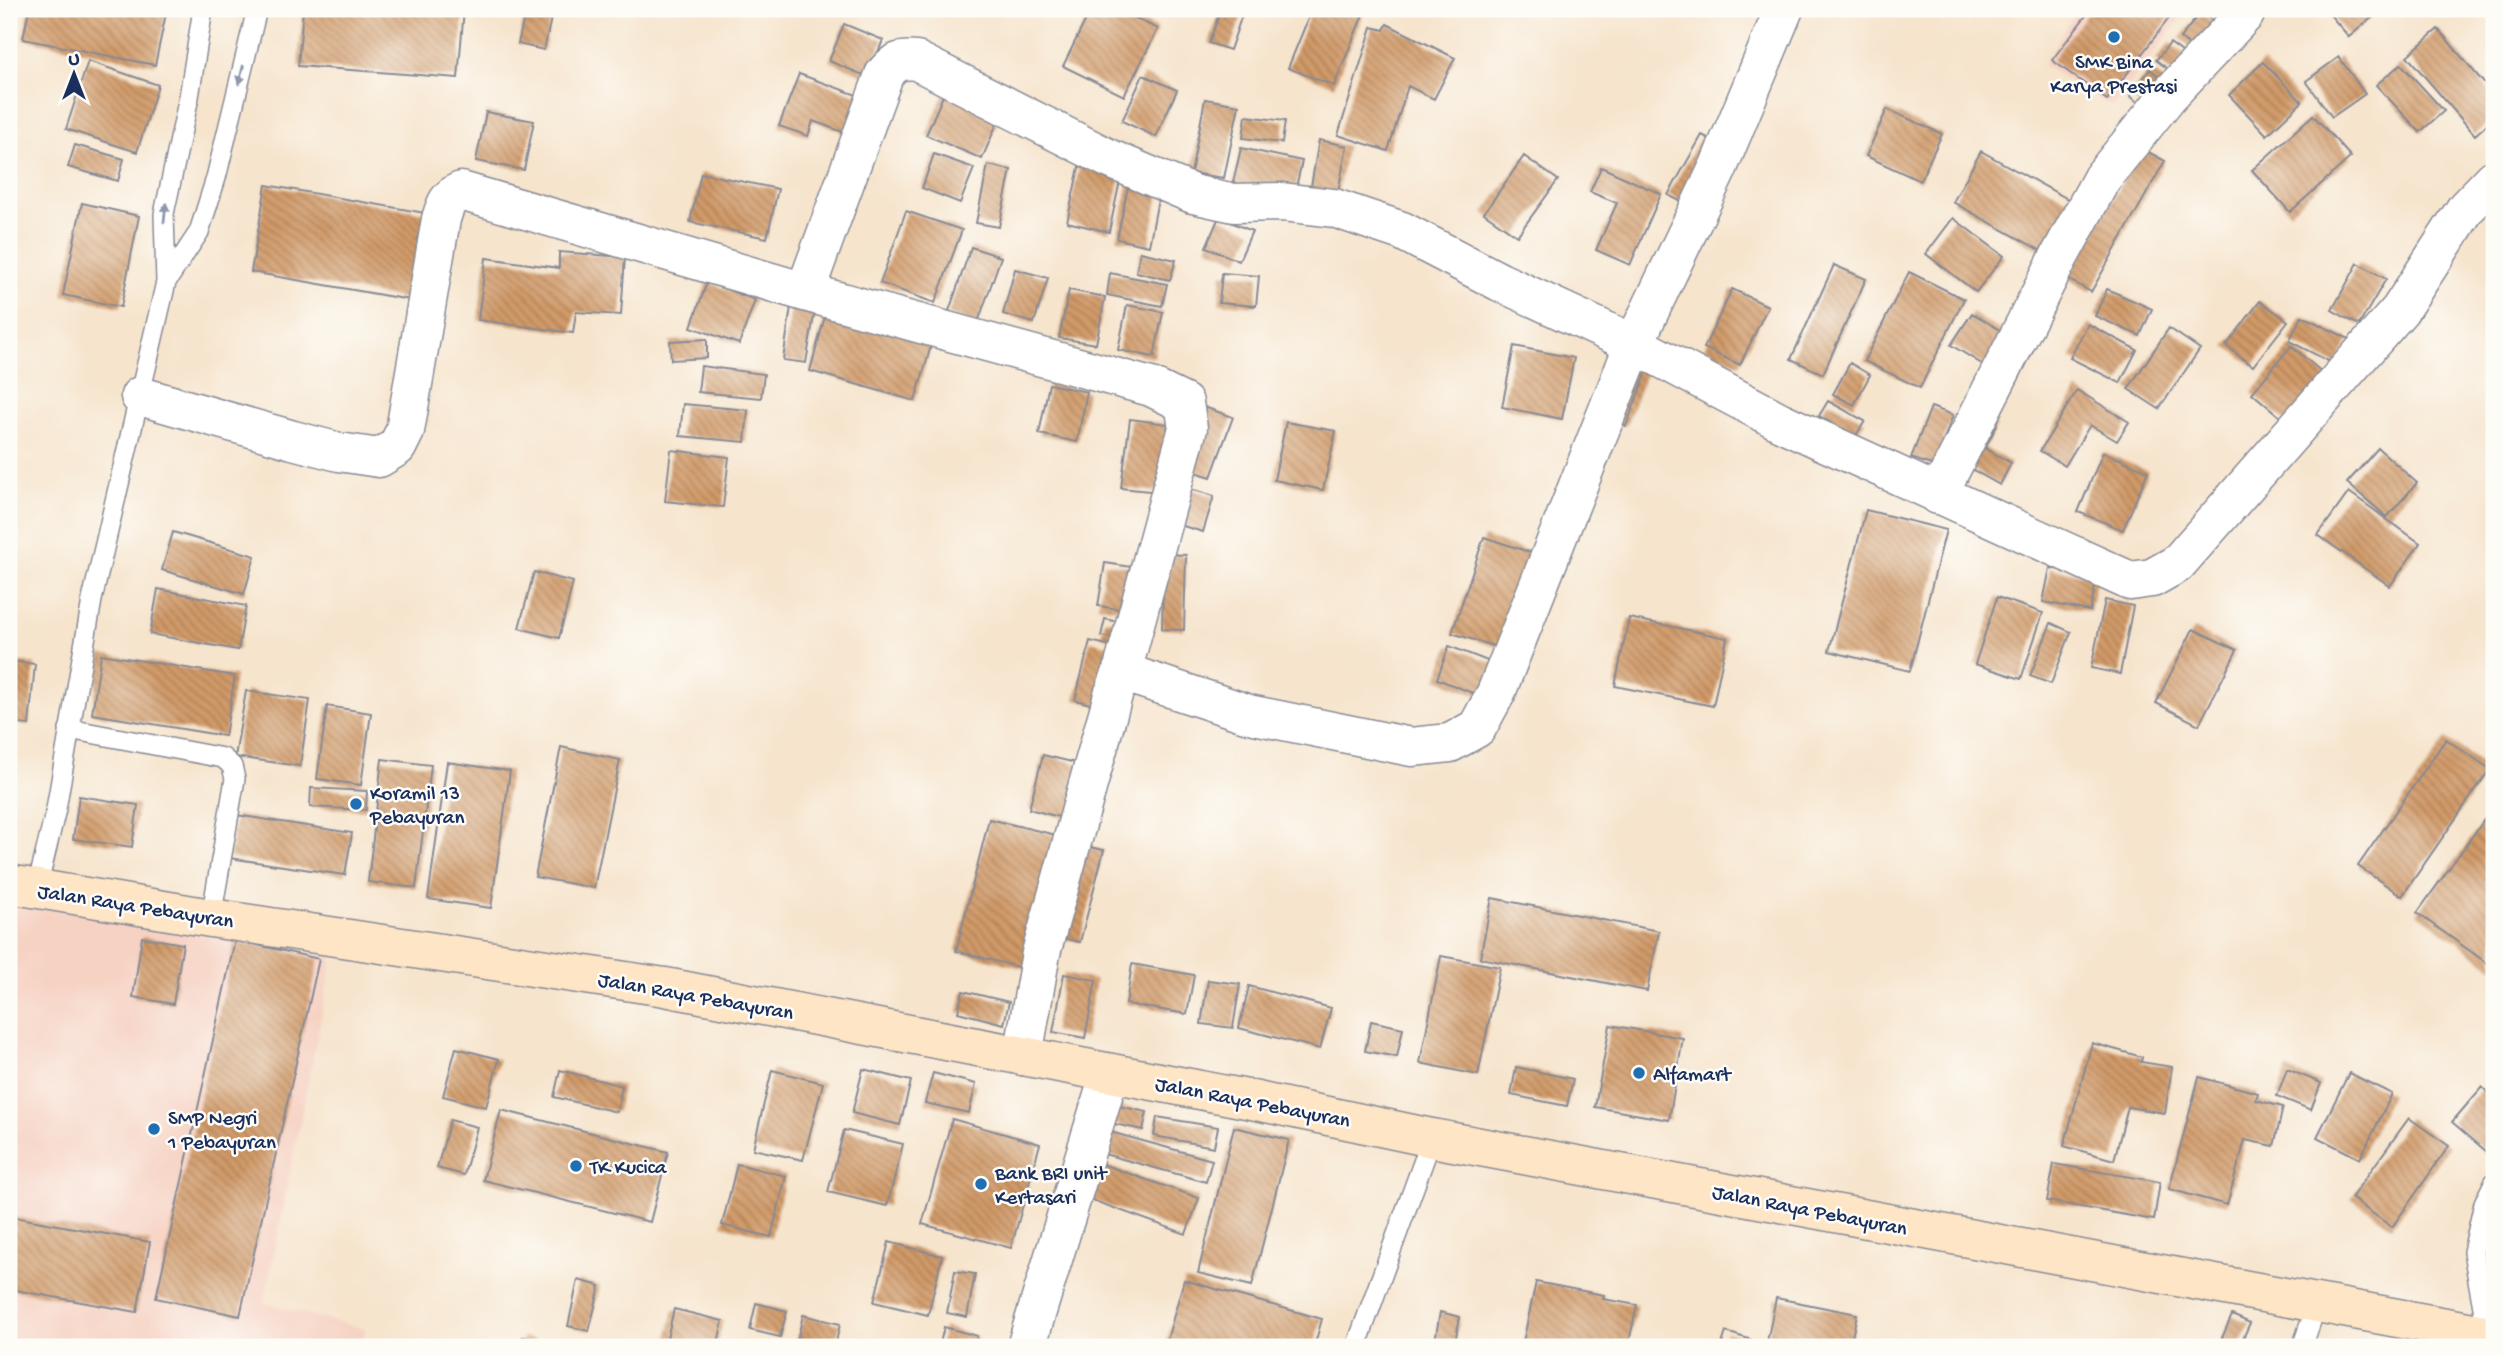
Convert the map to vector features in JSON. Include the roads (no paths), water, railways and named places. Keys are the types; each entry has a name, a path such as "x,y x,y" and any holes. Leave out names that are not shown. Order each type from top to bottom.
{"main road":[{"name":"Jalan Raya Pebayuran","path":"23,886 211,918 665,987 1252,1100 1432,1138 2317,1304 2469,1337"}],"street":[{"path":"1122,672 1249,714 1411,747 1450,743 1477,728 1496,693 1634,344 1718,168 1784,9"},
{"path":"1938,495 2102,178 2168,96 2245,14"},
{"path":"805,292 884,75 892,64 903,59 929,65 1108,158 1193,194 1234,203 1282,202 1334,208 1402,231 1500,282 1634,344 1781,422 2130,581 2152,578 2177,565 2400,310 2466,208 2494,180"},
{"path":"140,396 339,452 379,458 397,447 405,431 441,219 451,195 461,191 805,292 1151,387 1184,403 1188,428 1122,672 1113,695 1041,953 1023,1056"},
{"path":"1027,1344 1110,1073"}],"lane":[{"path":"23,886 56,809 92,600 166,282 164,214 189,97 203,9"},
{"path":"166,282 200,232 216,178 257,9"},
{"path":"69,729 223,758 232,766 234,779 211,918"},
{"path":"1356,1347 1432,1138"},
{"path":"2469,1337 2473,1252 2484,1203 2494,1183"},
{"path":"2302,1347 2317,1304"}],"place":[{"name":"SMK Bina Karya Prestasi","path":"2114,37"},
{"name":"Koramil 13 Pebayuran","path":"356,804"},
{"name":"Alfamart","path":"1639,1073"},
{"name":"SMP Negri 1 Pebayuran","path":"154,1129"},
{"name":"TK Kucica","path":"576,1166"},
{"name":"Bank BRI unit Kertasari","path":"981,1184"}]}
